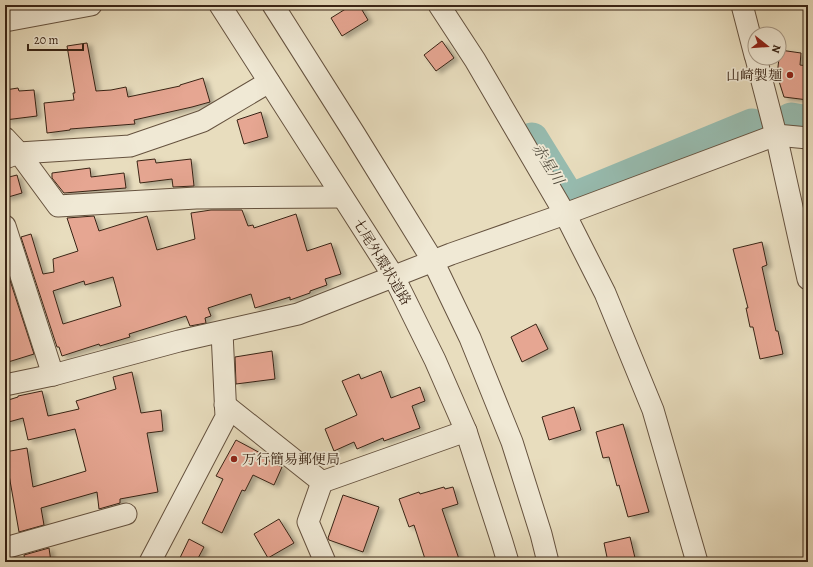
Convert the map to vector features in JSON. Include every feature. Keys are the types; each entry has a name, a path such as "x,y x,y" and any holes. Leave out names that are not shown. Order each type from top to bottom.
{"street":[{"path":"5,21 90,5"},
{"name":"七尾外環状道路","path":"220,5 394,277 435,360 466,431 508,562"},
{"path":"272,5 354,133 433,261 470,338 512,442 541,534 548,562"},
{"path":"439,5 475,60 565,214 605,293 653,410 697,562"},
{"path":"742,5 747,26"},
{"path":"757,66 776,135 808,279"},
{"path":"12,156 130,146 203,121 269,82"},
{"path":"5,385 53,375 179,341 298,314 433,261 565,214 776,135 808,138"},
{"path":"5,138 12,156 58,206 196,198 342,197"},
{"path":"5,226 53,375"},
{"path":"157,559 226,417 222,332"},
{"path":"226,405 322,482"},
{"path":"322,482 466,431"},
{"path":"322,482 308,522 325,562"},
{"path":"5,548 126,514"}],"building":[{"path":"352,5 359,5 368,20 342,36 331,18"},
{"path":"442,41 454,58 436,71 424,55"},
{"path":"87,43 96,91 126,87 128,97 180,86 203,78 210,102 134,120 135,124 70,129 47,133 44,103 74,100 73,93 75,93 67,46"},
{"path":"787,51 801,53 800,65 808,66 808,100 784,97 777,75 778,66 787,66"},
{"path":"18,88 19,91 34,90 37,116 5,120 5,90"},
{"path":"261,112 268,137 244,144 237,120"},
{"path":"155,159 156,163 191,159 194,186 173,187 172,179 140,183 137,161"},
{"path":"90,168 91,177 124,173 126,188 64,193 52,178 52,173"},
{"path":"17,175 22,193 5,198 5,178"},
{"path":"211,210 242,210 248,226 253,225 254,228 296,214 307,251 331,243 341,274 325,279 327,285 290,300 290,297 255,308 251,294 208,308 211,316 205,318 206,323 190,326 186,316 129,334 130,337 100,346 99,344 62,356 59,347 57,347 21,237 31,234 43,274 54,272 53,259 78,251 67,218 94,216 99,231 147,216 157,250 195,239 191,213","holes":["113,277 121,306 63,324 53,291 84,281 85,285"]},
{"path":"762,242 767,265 762,267 776,331 778,331 783,354 760,359 753,327 750,327 746,308 748,308 733,249"},
{"path":"5,265 34,354 5,363"},
{"path":"536,324 548,349 522,362 511,337"},
{"path":"272,351 275,379 236,384 235,357"},
{"path":"381,371 391,398 420,387 425,401 412,406 420,428 384,441 383,438 357,449 354,442 334,451 325,429 357,415 342,381 359,374 361,379"},
{"path":"132,372 141,413 161,410 163,431 147,433 158,492 120,499 120,503 99,509 97,492 41,508 44,525 19,532 5,452 27,448 33,487 86,471 75,429 28,440 23,418 5,423 5,401 18,396 42,391 48,416 79,409 76,401 116,389 113,377"},
{"path":"574,407 581,430 549,440 542,417"},
{"path":"623,424 649,512 628,517 609,457 603,458 596,432"},
{"path":"236,440 264,455 263,458 282,467 274,485 253,475 245,491 242,490 222,533 202,523 223,479 216,476"},
{"path":"444,487 445,489 453,487 458,504 442,509 460,562 426,562 414,525 409,527 399,499 419,492 420,494"},
{"path":"343,495 379,507 363,552 329,540 328,538"},
{"path":"279,519 294,543 268,558 254,534"},
{"path":"630,537 636,562 608,562 604,543"},
{"path":"189,539 204,547 196,562 178,562"},
{"path":"49,548 51,562 25,562 24,555"}],"waterway":[{"name":"赤星川","path":"791,119 808,122"},
{"name":"赤星川","path":"532,139 566,194 577,197 752,125"}],"place":[{"name":"山崎製麺","path":"790,75"},
{"name":"万行簡易郵便局","path":"234,459"}]}
